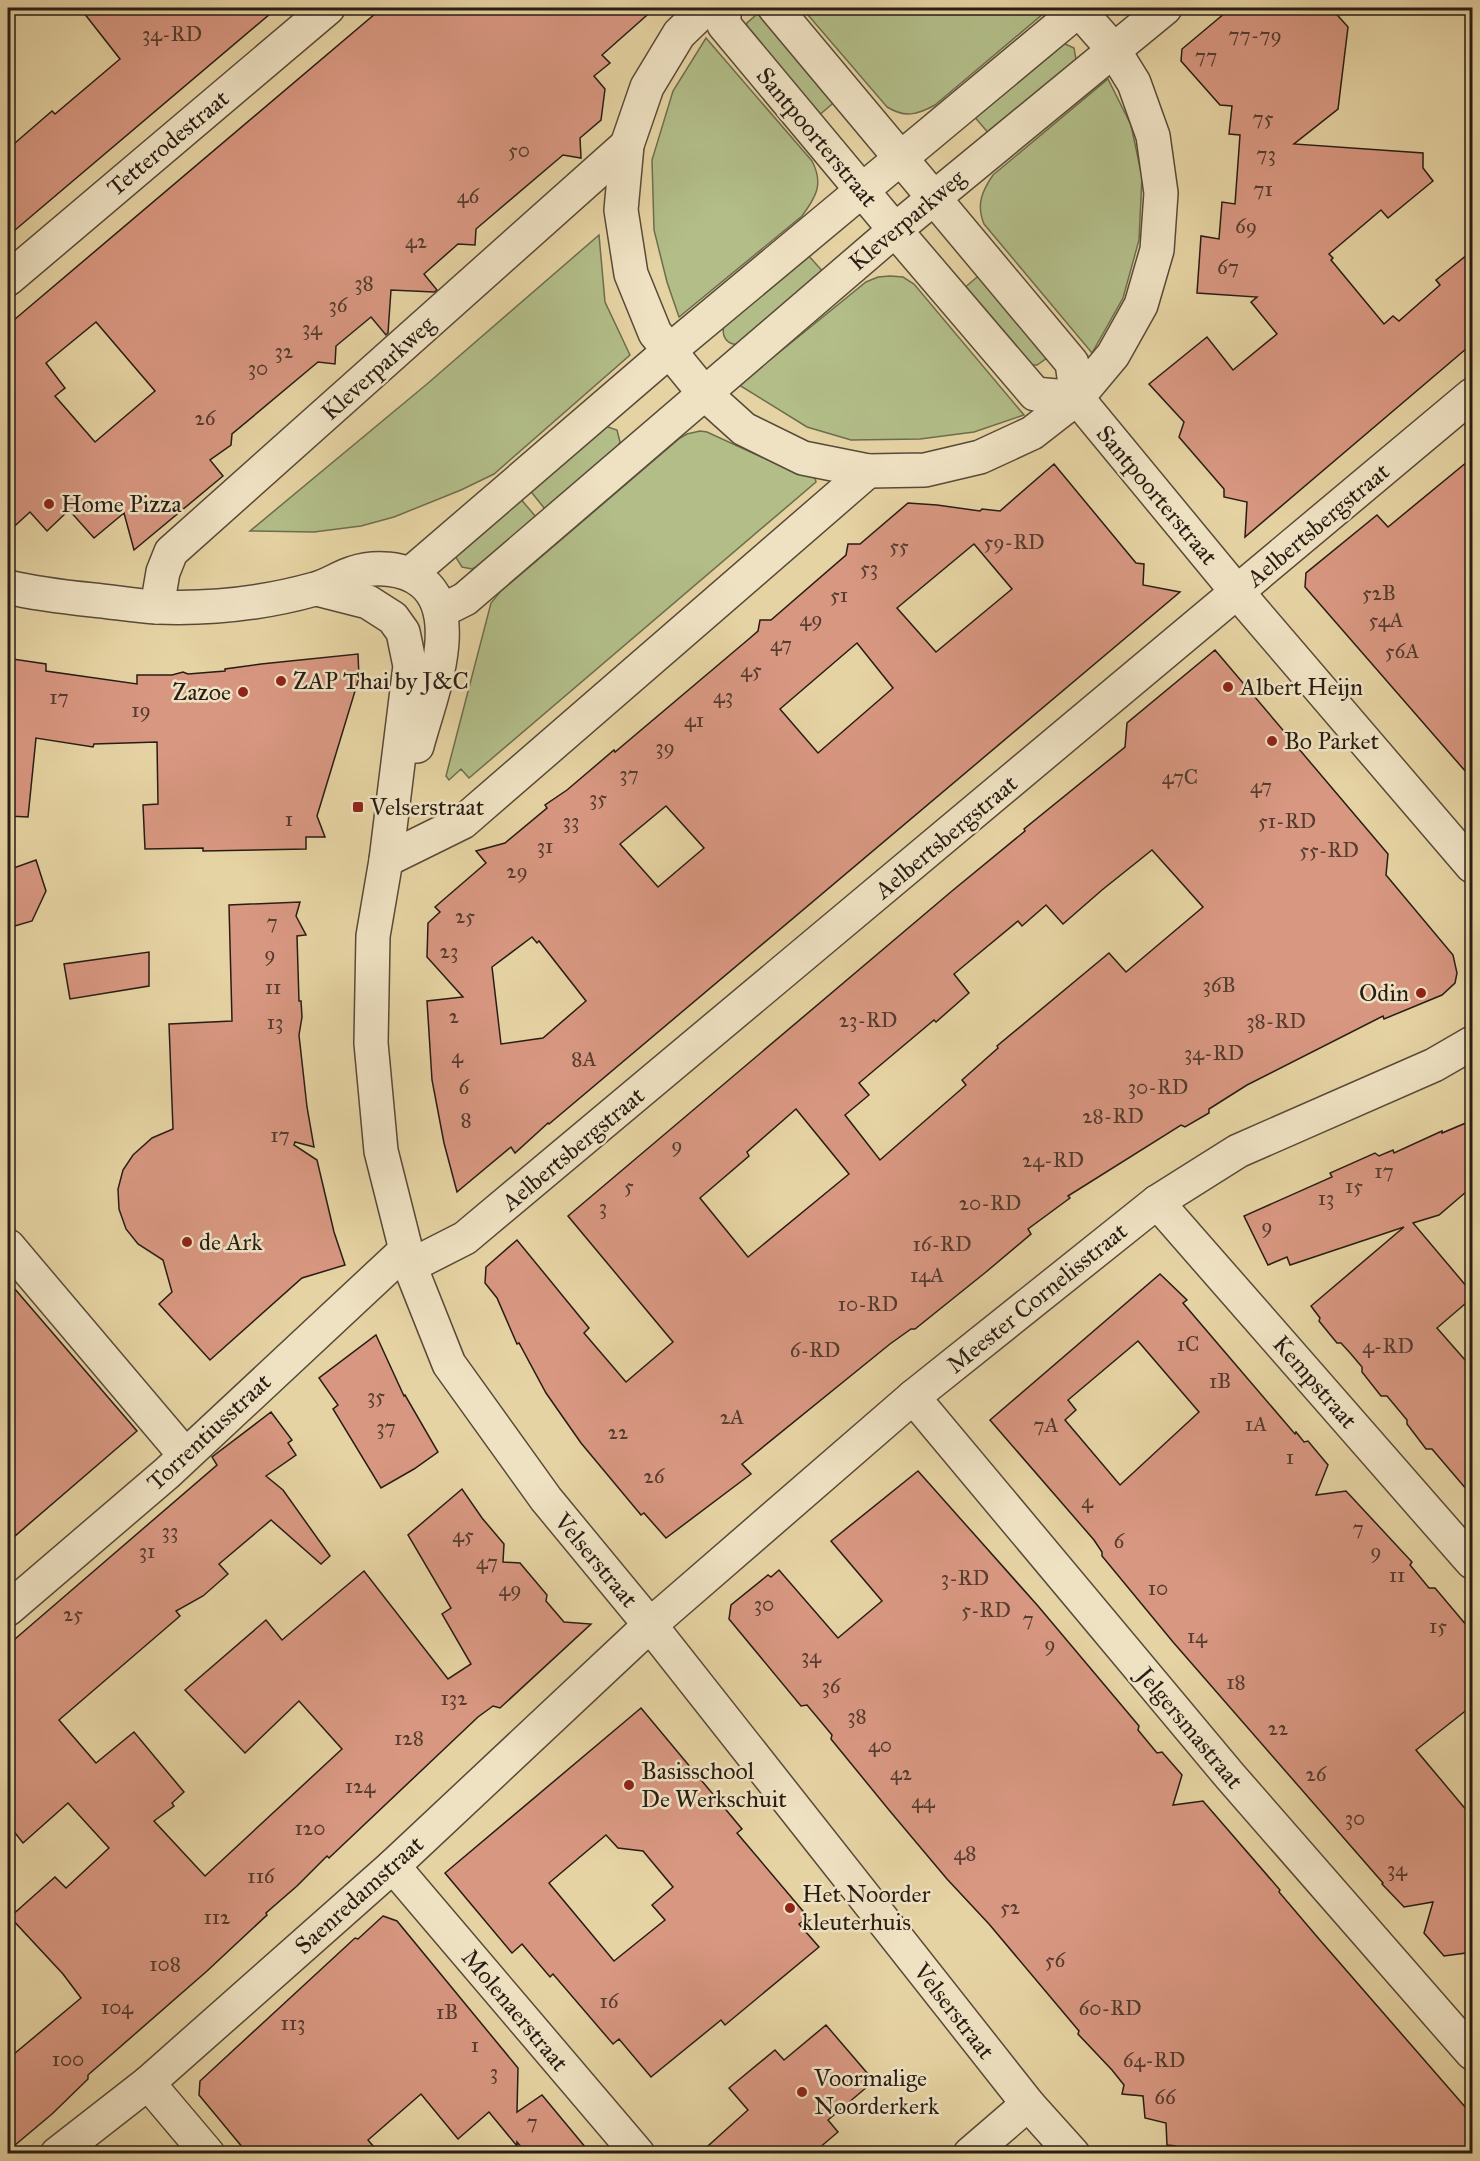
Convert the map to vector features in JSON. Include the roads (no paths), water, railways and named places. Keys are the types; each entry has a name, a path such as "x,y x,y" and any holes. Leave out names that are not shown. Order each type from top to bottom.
{"street":[{"name":"Tetterodestraat","path":"8,279 328,8"},
{"name":"Kleverparkweg","path":"410,574 669,351 1079,8 1113,49 1134,83 1153,136 1161,193 1157,250 1141,305 1113,355 1077,398 1032,433 980,457 925,470 868,471 803,458 744,429 704,393 669,351 655,333 631,274 621,210 627,145 647,87 679,34 706,8"},
{"name":"Santpoorterstraat","path":"724,8 724,25 1035,394 1077,398"},
{"name":"Santpoorterstraat","path":"775,8 1072,363 1077,398 1238,593 1473,866"},
{"name":"Kleverparkweg","path":"441,611 465,599 895,230 1165,8"},
{"name":"Kleverparkweg","path":"157,607 164,572 171,552 627,145"},
{"name":"Aelbertsbergstraat","path":"408,1258 465,1238 1473,395"},
{"path":"386,860 463,822 868,471"},
{"path":"8,587 33,593 157,607 233,605 317,589 352,573 378,568 410,574 424,583 441,611 442,652 386,860"},
{"path":"317,589 368,602 393,618 404,632 410,666 386,860"},
{"name":"Velserstraat","path":"386,860 373,936 371,1043 381,1151 408,1258 449,1364 546,1499 650,1625 1028,2104 1073,2154"},
{"name":"Meester Cornelisstraat","path":"650,1625 913,1397 1156,1202 1238,1151 1434,1065 1473,1043"},
{"name":"Kempstraat","path":"1156,1202 1473,1562"},
{"path":"8,1246 185,1455"},
{"name":"Torrentiusstraat","path":"8,1609 167,1473 408,1258"},
{"name":"Jelgersmastraat","path":"913,1397 1230,1776 1473,2053"},
{"name":"Saenredamstraat","path":"57,2154 148,2083 393,1866 650,1625"},
{"name":"Molenaerstraat","path":"393,1866 638,2154"},
{"path":"148,2083 208,2154"},
{"path":"970,2154 1028,2104"}],"place":[{"name":"Home Pizza","path":"49,504"},
{"name":"ZAP Thai by J&C","path":"281,681"},
{"name":"Albert Heijn","path":"1228,687"},
{"name":"Zazoe","path":"243,692"},
{"name":"Bo Parket","path":"1272,741"},
{"name":"Velserstraat","path":"358,807"},
{"name":"Odin","path":"1421,993"},
{"name":"de Ark","path":"187,1242"},
{"name":"Basisschool De Werkschuit","path":"629,1785"},
{"name":"Het Noorder kleuterhuis","path":"790,1908"},
{"name":"Voormalige Noorderkerk","path":"802,2092"}]}
